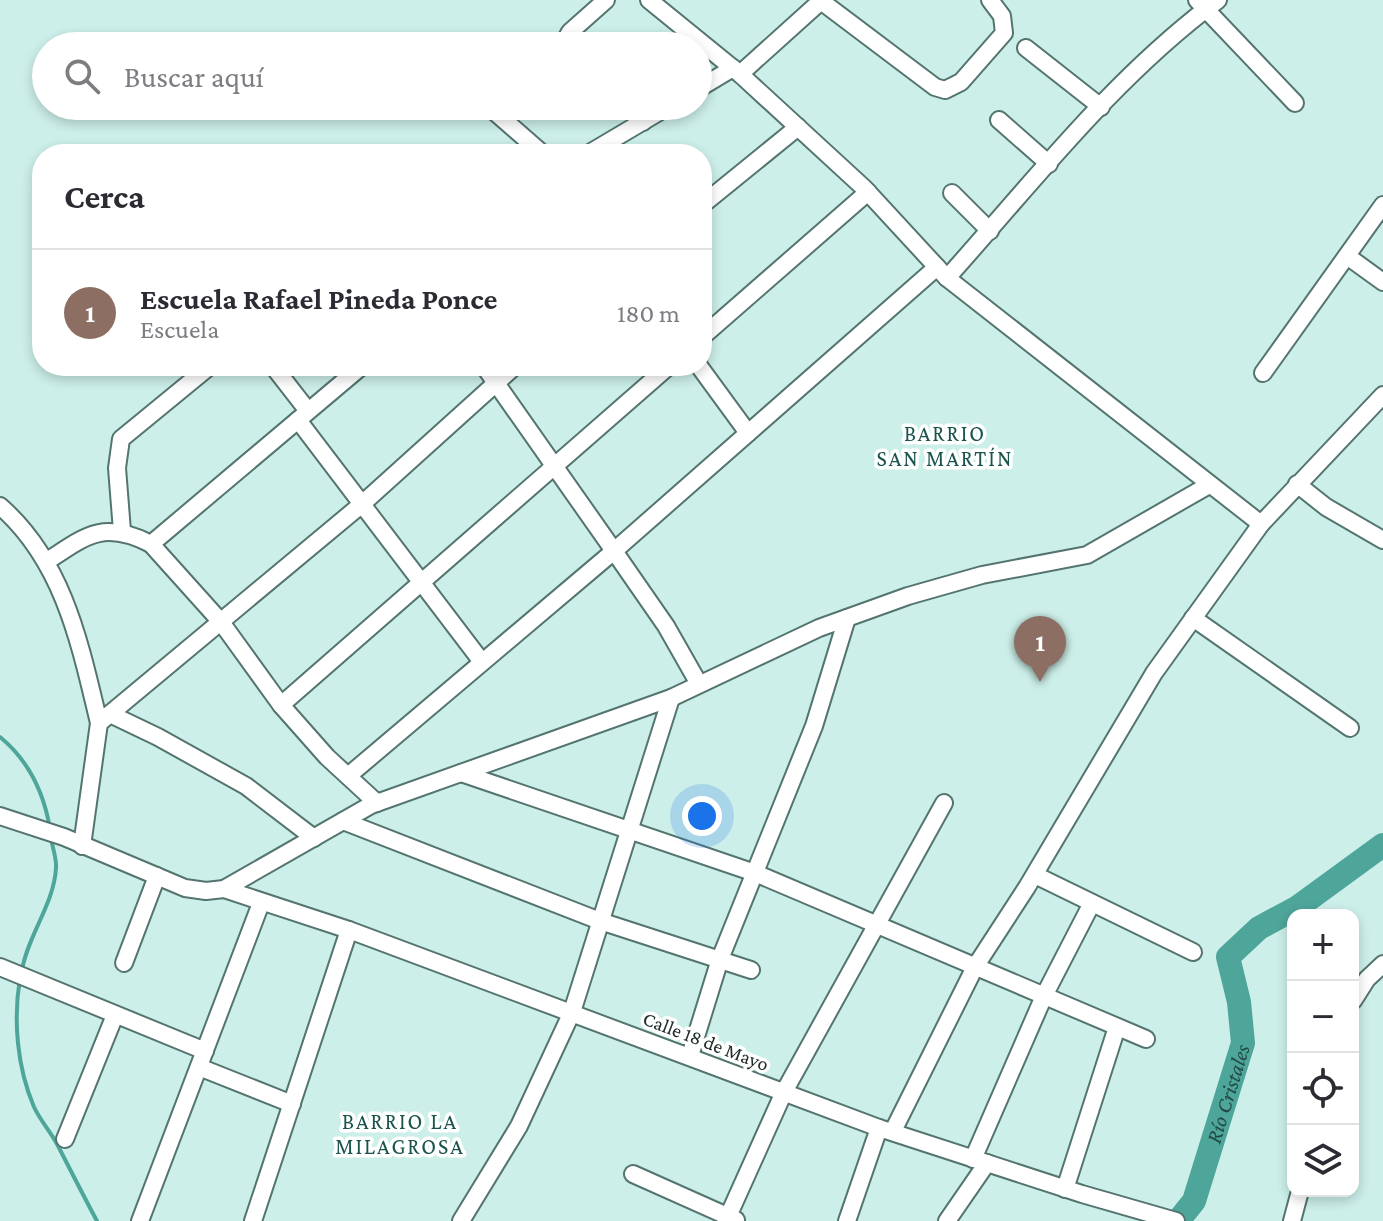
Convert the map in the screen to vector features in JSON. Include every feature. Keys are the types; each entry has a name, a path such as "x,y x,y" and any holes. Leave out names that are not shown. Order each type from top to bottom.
{"street":[{"path":"570,32 606,0"},
{"path":"649,0 689,32"},
{"path":"712,83 737,71 822,0 935,87 945,90 961,82 1004,33 1002,16 990,0"},
{"path":"348,776 748,433 990,231 1101,107 1207,3 1295,103"},
{"path":"1026,48 1101,107"},
{"path":"712,51 868,192 942,272 1261,524"},
{"path":"504,120 532,144"},
{"path":"605,144 646,120"},
{"path":"999,120 1049,164"},
{"path":"712,197 798,127"},
{"path":"712,328 868,192"},
{"path":"952,193 990,231"},
{"path":"1263,373 1383,205"},
{"path":"1347,256 1383,282"},
{"path":"122,531 117,468 121,439 198,376"},
{"path":"279,376 362,504 482,662"},
{"path":"151,544 350,376"},
{"path":"491,376 666,626 699,684"},
{"path":"104,718 362,504 504,376"},
{"path":"281,705 658,376"},
{"path":"706,376 748,433"},
{"path":"847,1221 886,1130 975,967 1035,875 1154,673 1261,524 1383,395"},
{"path":"1297,484 1326,507 1383,540"},
{"path":"0,816 64,837 185,888 206,891 224,889 377,803 671,698 847,618 908,596 982,575 1087,555 1209,485"},
{"path":"0,506 35,542 57,580 104,718 82,846"},
{"path":"46,562 92,534 107,530 122,531 151,544 221,622 281,705 327,757 377,803"},
{"path":"690,1056 720,959 814,726 847,618"},
{"path":"1193,618 1350,728"},
{"path":"461,1221 519,1126 572,1012 671,698"},
{"path":"104,718 158,737 246,786 314,838"},
{"path":"461,773 755,873 1146,1039"},
{"path":"633,1174 731,1219 784,1092 944,803"},
{"path":"343,821 600,921 751,970"},
{"path":"1035,875 1193,952"},
{"path":"124,963 157,876"},
{"name":"Calle 18 de Mayo","path":"224,889 349,930 886,1130 1065,1189 1176,1221"},
{"path":"140,1221 261,903"},
{"path":"947,1221 980,1161 1044,996 1092,903"},
{"path":"260,1218 292,1104 349,930"},
{"path":"1359,992 1383,964"},
{"path":"4,969 205,1051"},
{"path":"65,1139 115,1015"},
{"path":"1065,1189 1117,1027"},
{"path":"199,1067 292,1104"},
{"path":"1292,1221 1298,1197"}],"waterway":[{"path":"0,737 19,756 33,778 44,803 50,829"},
{"path":"22,970 54,881 56,864 51,837"},
{"name":"Río Cristales","path":"1178,1221 1194,1201 1243,1043 1239,1002 1228,957 1259,928 1298,907 1383,845"},
{"path":"20,978 18,1043 28,1092 97,1221"}],"place":[{"name":"Escuela Rafael Pineda Ponce","path":"1040,682"}],"district":[{"name":"BARRIO SAN MARTÍN","path":"945,446"},
{"name":"BARRIO LA MILAGROSA","path":"400,1134"}]}
